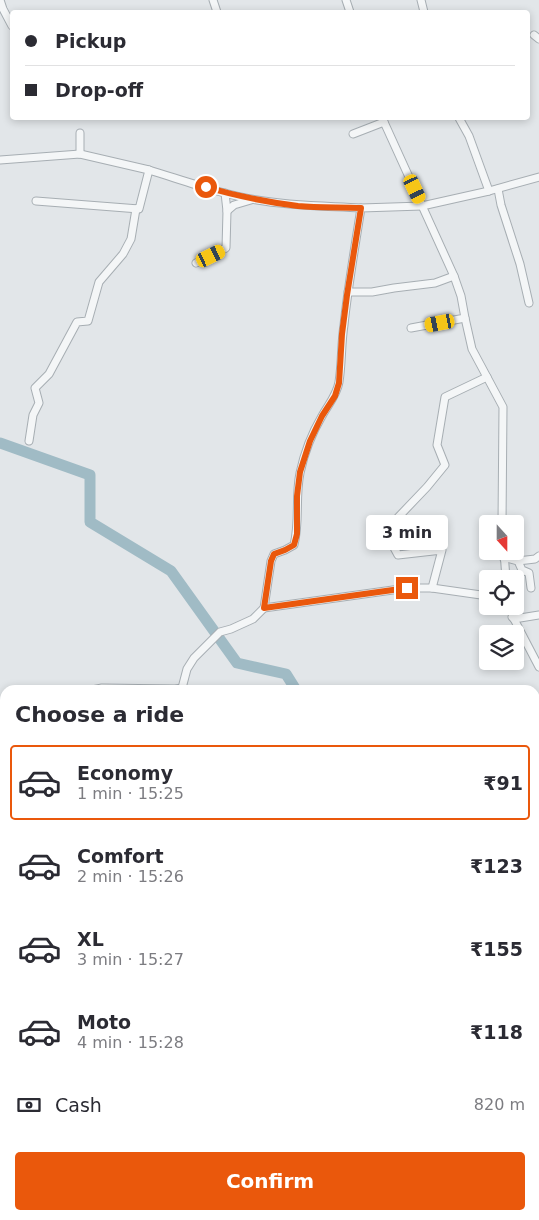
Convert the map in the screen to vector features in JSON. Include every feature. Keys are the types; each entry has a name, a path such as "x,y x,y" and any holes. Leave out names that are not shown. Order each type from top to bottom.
{"street":[{"path":"0,0 10,22"},
{"path":"353,134 384,120 454,276 461,296 472,349 503,407 502,515"},
{"path":"460,120 469,136 489,191"},
{"path":"80,133 80,154"},
{"path":"0,160 80,154 150,170 225,193 252,199 299,206 361,208 422,206 489,191 539,177"},
{"path":"36,201 139,209 150,170"},
{"path":"498,188 501,205 520,264 529,303"},
{"path":"196,263 226,248 227,211 225,193"},
{"path":"227,211 234,205 252,199"},
{"path":"183,685 187,669 194,658 220,632 232,629 253,619 264,608 271,561 274,554 294,545 297,534 297,496 300,472 310,441 322,416 335,396 339,383 342,334 361,208"},
{"path":"29,441 33,415 39,403 35,388 49,374 77,322 88,320 99,282 123,254 131,239 136,209"},
{"path":"348,292 372,292 434,283 454,276"},
{"path":"410,328 465,318"},
{"path":"432,588 442,550 398,554 385,531 445,465 437,445 445,397 487,377"},
{"path":"515,560 535,559 539,556"},
{"path":"518,561 522,570 529,572 531,588"},
{"path":"264,608 407,588 432,588 479,595"},
{"path":"511,615 539,667"},
{"path":"513,615 514,619"},
{"path":"514,619 539,615"}],"waterway":[{"path":"0,443 90,475 90,522 171,571 237,663 286,674 293,685"}],"route":[{"path":"206,187 256,200 299,206 361,208 342,334 339,383 335,396 322,416 310,441 300,472 297,496 297,534 294,545 274,554 271,561 264,608 407,588"}]}
